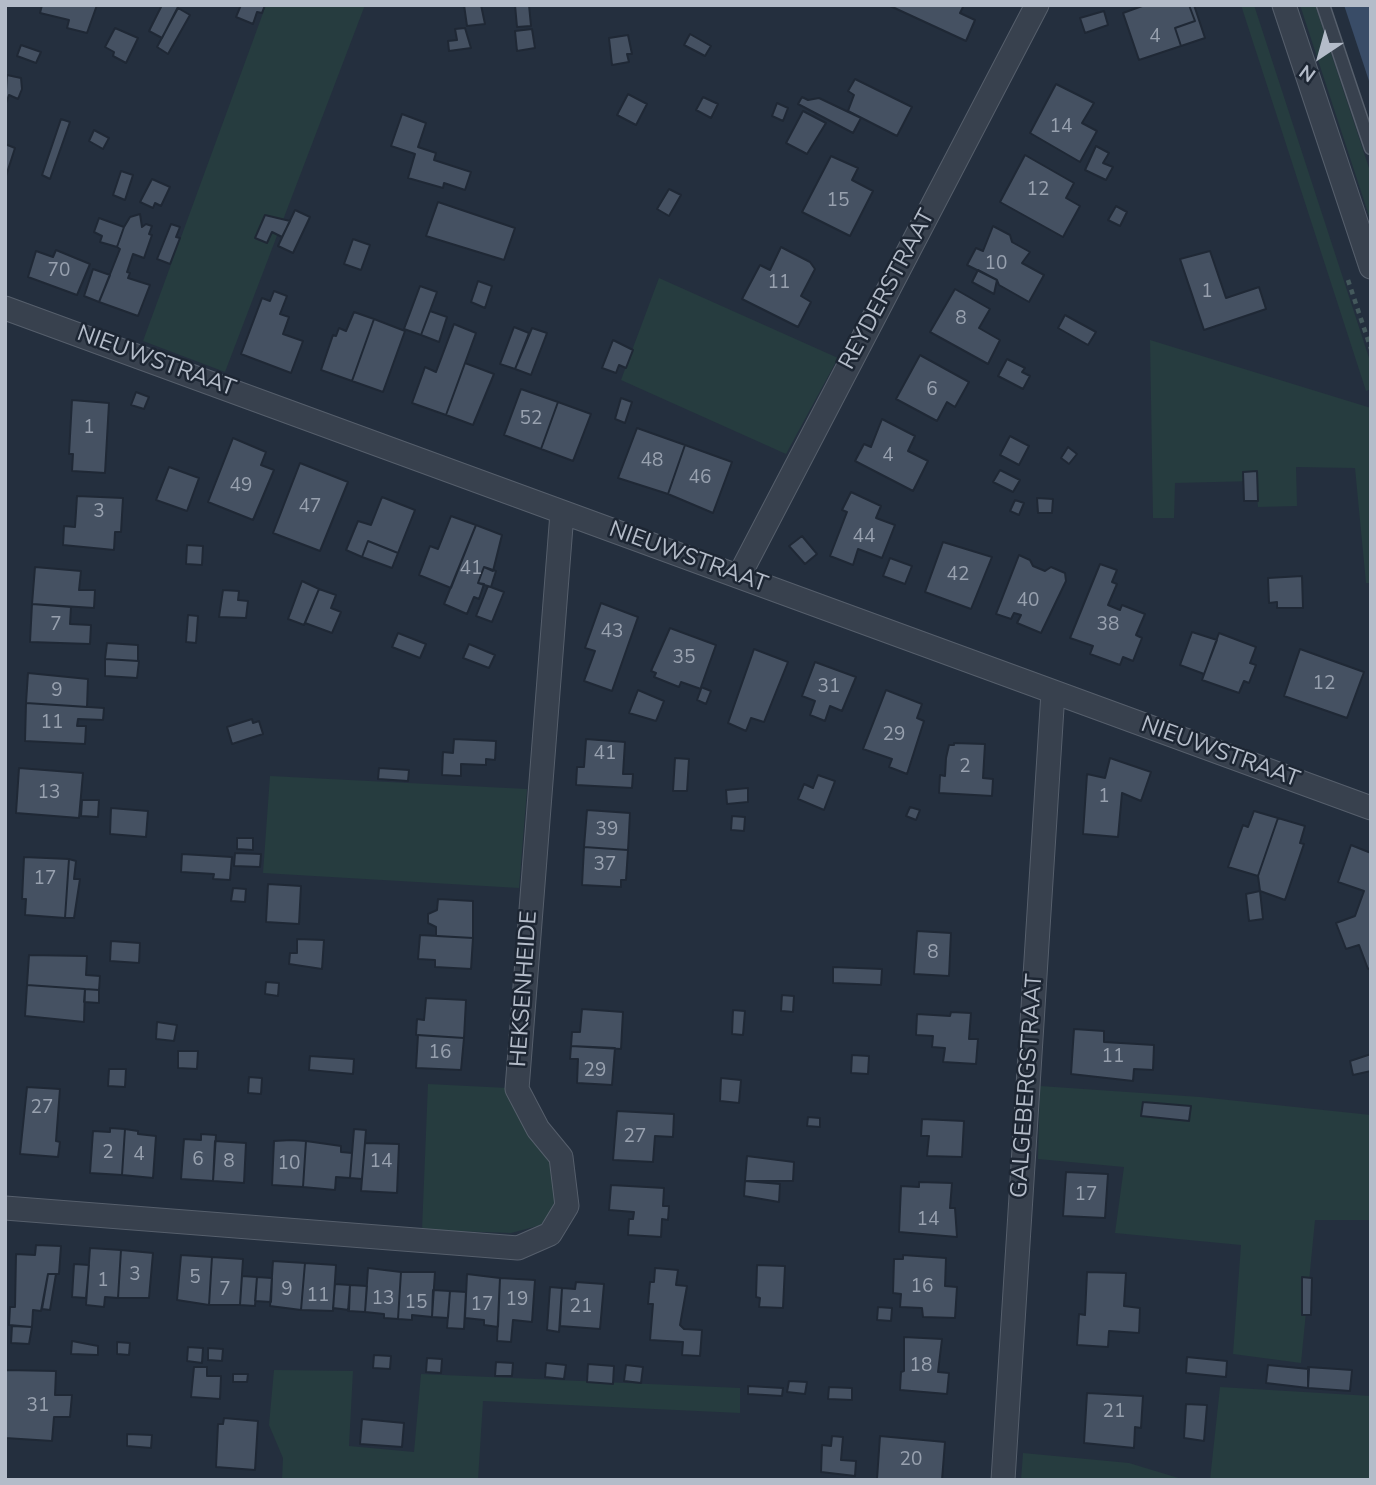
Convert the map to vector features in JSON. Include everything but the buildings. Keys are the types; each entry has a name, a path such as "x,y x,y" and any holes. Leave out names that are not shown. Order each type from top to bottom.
{"street":[{"name":"REYDERSTRAAT","path":"739,576 1037,5"},
{"path":"1284,5 1371,267"},
{"name":"NIEUWSTRAAT","path":"5,308 1371,808"},
{"name":"HEKSENHEIDE","path":"5,1208 518,1248 550,1234 566,1206 561,1157 538,1129 517,1089 562,513"},
{"name":"GALGEBERGSTRAAT","path":"1003,1480 1053,692"}],"lane":[{"path":"1323,5 1371,148"}],"green space":[{"path":"266,5 365,5 225,372 143,341"},
{"path":"1241,5 1254,5 1371,364 1371,389 1366,391"},
{"path":"1300,5 1315,5 1371,174 1371,222"},
{"path":"659,278 838,358 786,454 621,380"},
{"path":"1150,340 1371,408 1371,583 1366,583 1355,468 1296,467 1297,506 1258,507 1256,481 1175,483 1174,518 1153,518"},
{"path":"270,776 527,789 519,888 263,873"},
{"path":"428,1084 508,1088 511,1104 552,1156 557,1202 541,1225 511,1233 422,1230"},
{"path":"1040,1086 1200,1097 1371,1115 1371,1220 1315,1220 1301,1363 1233,1354 1241,1245 1115,1233 1124,1167 1038,1159"},
{"path":"274,1370 353,1371 349,1446 414,1452 421,1374 740,1388 740,1413 483,1401 478,1480 282,1480 283,1458 269,1425"},
{"path":"1220,1387 1371,1396 1371,1479 1210,1480"},
{"path":"1023,1453 1129,1463 1185,1480 1021,1480"}],"water":[{"path":"1344,5 1371,5 1371,87"}]}
